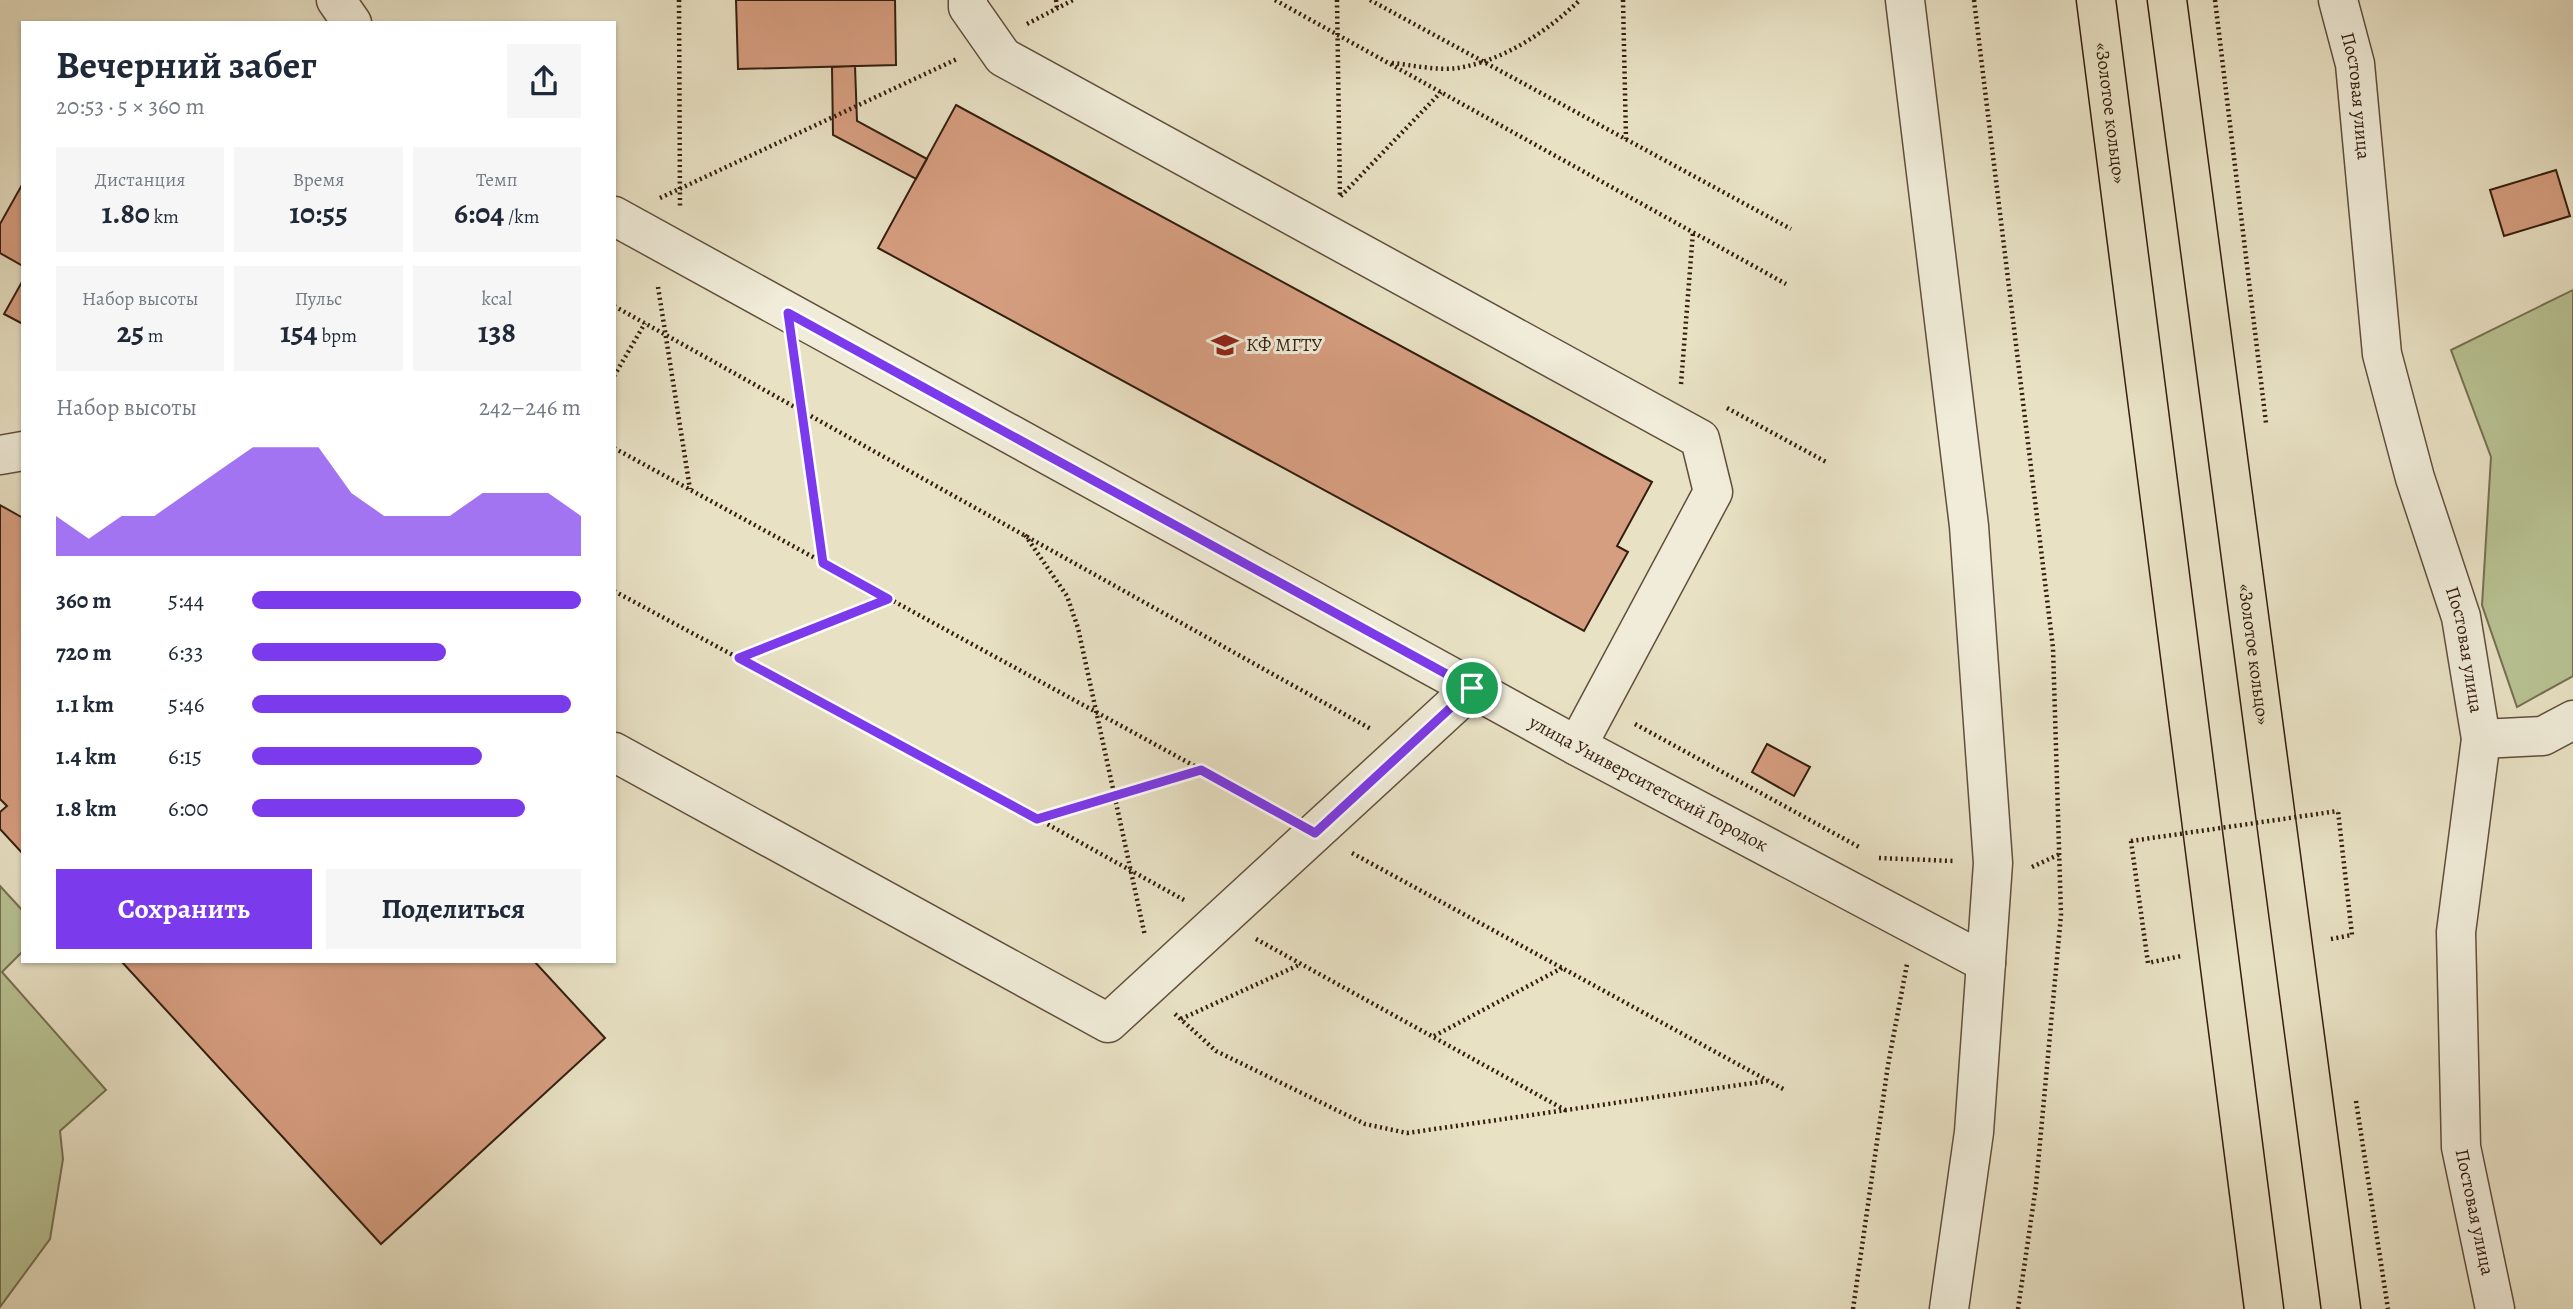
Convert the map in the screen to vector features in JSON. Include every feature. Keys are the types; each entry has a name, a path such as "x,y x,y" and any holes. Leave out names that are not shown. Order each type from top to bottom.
{"highway":[{"name":"«Золотое кольцо»","path":"2096,0 2264,1309"},
{"name":"«Золотое кольцо»","path":"2167,0 2341,1309"}],"street":[{"path":"336,0 351,21"},
{"path":"968,0 968,7 1003,57 1700,439 1713,492 1577,746"},
{"path":"1905,0 1969,526 1993,863 1974,1132 1949,1309"},
{"name":"Постовая улица","path":"2337,0 2355,64 2382,354 2415,478 2461,617 2481,739 2456,932 2460,1107 2461,1147 2495,1309"},
{"name":"улица Университетский Городок","path":"616,217 1577,746 1986,963"},
{"path":"0,455 21,451"},
{"path":"616,753 1108,1023 1472,688"},
{"path":"2481,739 2543,736 2573,720"}],"path":[{"path":"679,0 680,188 665,246 665,334 690,490"},
{"path":"1056,0 1056,9"},
{"path":"616,217 992,42 1073,0"},
{"path":"1275,0 1786,284"},
{"path":"1337,0 1340,197 1441,92"},
{"path":"1370,0 1791,229"},
{"path":"1388,63 1456,68 1506,54 1556,22 1580,0"},
{"path":"1623,0 1626,139"},
{"path":"1974,0 2053,648 2060,854 2061,915 2036,1186 2018,1309"},
{"path":"2215,0 2267,429"},
{"path":"1677,426 1693,232"},
{"path":"616,307 1406,749"},
{"path":"788,313 823,563"},
{"path":"616,373 645,323"},
{"path":"616,449 1785,1090"},
{"path":"1025,536 1067,596 1079,628 1154,980 1161,1002 1216,1051 1365,1124 1407,1133 1768,1081"},
{"path":"616,592 1131,870 1567,1111"},
{"path":"739,658 888,599"},
{"path":"1636,724 1880,859 1993,863 2026,869 2060,854"},
{"path":"1037,819 1201,770"},
{"path":"2314,801 2316,815"},
{"path":"2190,954 2148,963 2131,841 2338,811 2352,934 2332,939 2334,952"},
{"path":"1853,1309 1888,1065 1908,958"},
{"path":"1181,1019 1301,964"},
{"path":"1433,1037 1562,968"},
{"path":"2355,1090 2388,1309"}],"green space":[{"path":"2573,290 2573,676 2517,707 2482,605 2491,457 2451,350"},
{"path":"0,886 21,909 21,953 2,972 106,1090 60,1131 63,1159 50,1239 0,1307"}],"building":[{"path":"736,0 895,0 896,65 738,69"},
{"path":"855,66 857,121 927,159 916,179 833,135 832,67"},
{"path":"956,105 1652,482 1617,546 1628,552 1584,631 878,248"},
{"path":"2556,170 2570,216 2504,236 2490,190"},
{"path":"21,187 21,265 0,253 0,224"},
{"path":"21,284 21,323 4,314"},
{"path":"0,505 21,517 21,852 0,829 0,812 7,806 0,799"},
{"path":"1767,744 1810,767 1794,796 1752,772"},
{"path":"123,963 536,963 605,1038 381,1244"}],"place":[{"name":"КФ МГТУ","path":"1225,345"}],"route":[{"path":"788,313 1472,688 1315,833 1201,770 1037,819 739,658 888,599 823,563 788,313"}]}
